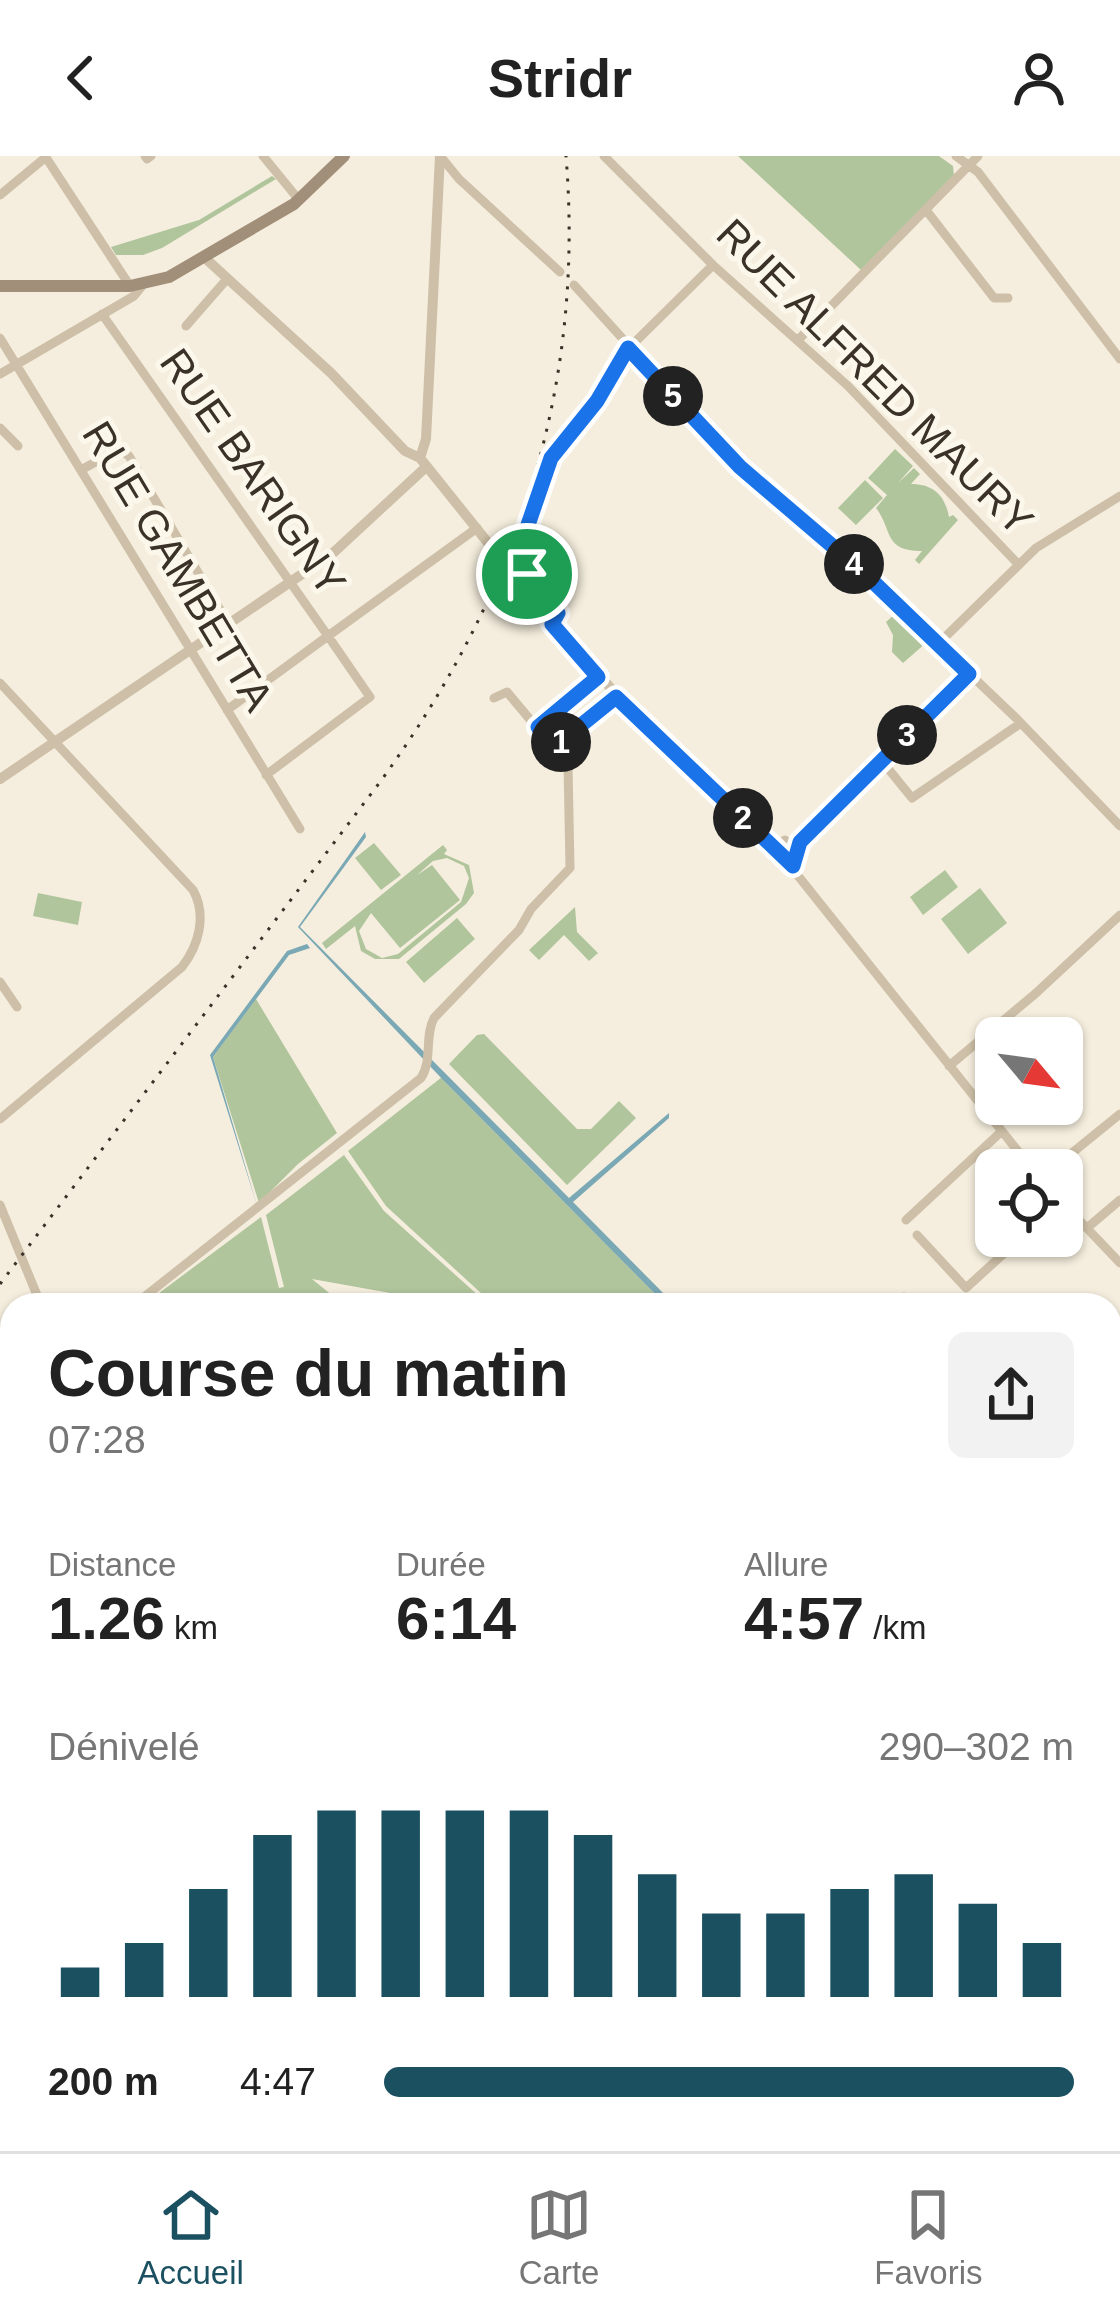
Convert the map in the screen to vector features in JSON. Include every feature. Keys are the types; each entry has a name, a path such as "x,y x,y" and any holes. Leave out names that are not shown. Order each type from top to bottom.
{"main road":[{"path":"0,286 136,285 169,278 205,258 344,156"}],"street":[{"path":"263,156 295,194"},
{"name":"RUE ALFRED MAURY","path":"604,156 713,265 799,339 1019,565 938,644"},
{"path":"956,156 974,160 1120,359"},
{"path":"0,195 46,157 136,285 134,296 0,374"},
{"path":"441,157 560,272"},
{"path":"0,779 344,544 423,463 441,157"},
{"path":"799,339 974,160"},
{"path":"440,193 459,179"},
{"path":"926,210 994,298 1008,298"},
{"path":"205,258 331,374 405,452 423,463 497,554"},
{"path":"552,624 558,613 518,563 551,458 597,401 628,348 713,265"},
{"path":"186,326 227,279"},
{"path":"574,285 740,467 864,573 1021,723 1120,826"},
{"name":"RUE BARIGNY","path":"102,314 328,636 477,528"},
{"name":"RUE GAMBETTA","path":"0,338 300,830"},
{"path":"0,428 18,446"},
{"path":"81,470 119,449 129,456 229,623"},
{"path":"1019,565 1048,538 1120,496"},
{"path":"508,568 616,697 786,850 1016,1149"},
{"path":"226,710 328,636 370,698 266,775"},
{"path":"786,850 969,674"},
{"path":"538,727 598,677"},
{"path":"0,683 200,902 194,948 182,967 0,1119"},
{"path":"149,1293 422,1078 427,1067 428,1029 434,1018 519,930 530,909 570,868 568,764 507,692 494,698"},
{"path":"554,747 616,697"},
{"path":"881,760 912,798 1021,723"},
{"path":"950,1066 1120,915"},
{"path":"0,982 17,1006"},
{"path":"1077,1149 1120,1114"},
{"path":"906,1220 1002,1131"},
{"path":"1087,1228 1120,1201"},
{"path":"0,1205 3,1225 36,1293"},
{"path":"1083,1224 1120,1263"},
{"path":"917,1235 966,1288 1000,1257"}],"green space":[{"path":"738,156 939,156 953,166 954,176 861,270"},
{"path":"272,176 276,179 162,248 143,255 116,255 111,247 199,220"},
{"path":"895,449 913,466 898,483 914,468 920,474 911,484 937,492 949,517 958,520 919,564 915,560 922,551 901,547 891,538 876,508 887,495 868,478"},
{"path":"865,480 883,498 856,525 838,508"},
{"path":"897,612 927,642 903,663 892,652 893,635 886,622"},
{"path":"374,843 401,875 381,890 355,858"},
{"path":"443,845 444,854 469,865 474,893 466,904 399,959 375,959 361,951 355,926 326,949 322,943","holes":["447,858 464,866 469,878 461,902 398,954 382,958 366,949 359,931 371,913 400,948 460,900 432,865 417,875 433,861"]},
{"path":"945,870 958,887 923,915 910,897"},
{"path":"980,888 1007,923 968,954 941,919"},
{"path":"38,893 82,902 78,925 33,916"},
{"path":"575,907 577,932 598,953 589,961 564,935 539,960 529,950"},
{"path":"457,918 475,939 424,983 406,962"},
{"path":"256,999 337,1133 259,1203 213,1057"},
{"path":"484,1034 577,1129 591,1129 619,1101 636,1118 567,1185 449,1064 477,1035"},
{"path":"442,1077 654,1293 481,1293 386,1206 348,1151"},
{"path":"344,1155 384,1211 476,1293 390,1293 312,1279 329,1293 159,1293 261,1217 279,1288 284,1287 266,1215"}],"water":[{"path":"365,832 366,837 300,927 569,1198 669,1113 669,1118 573,1202 663,1293 654,1293 298,927"},
{"path":"307,944 310,948 289,955 213,1057 258,1209 210,1055 287,951"}],"railway":[{"path":"0,1284 380,782 470,638 532,486 552,407 564,326 569,242 566,156"}],"route":[{"path":"628,348 740,467 864,573 969,674 800,842 793,866 616,697 554,747 538,727 598,677 552,624 558,618 557,610 527,574 517,557 551,458 597,401 628,348"}]}
